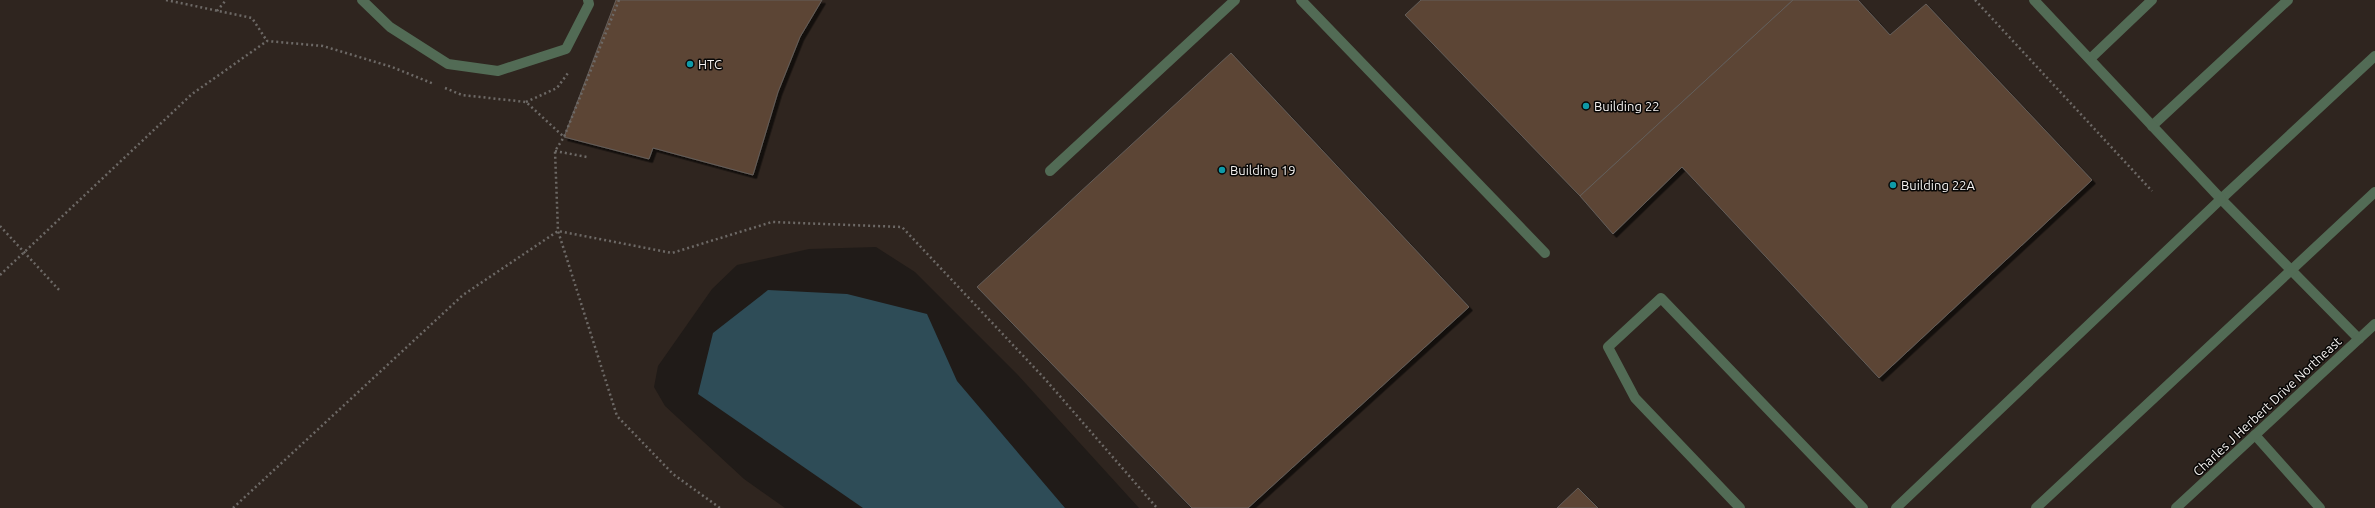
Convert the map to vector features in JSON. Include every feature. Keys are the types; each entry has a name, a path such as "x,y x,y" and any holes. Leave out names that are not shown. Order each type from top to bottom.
{"street":[{"path":"362,0 390,27 448,64 498,71 566,48 589,4 588,0"},
{"path":"1050,171 1235,0"},
{"path":"1301,0 1545,253"},
{"path":"2034,0 2221,199 2359,339"},
{"path":"2090,59 2152,0"},
{"path":"2152,126 2288,0"},
{"path":"1896,508 2221,199 2375,56"},
{"path":"2036,508 2375,192"},
{"path":"1740,508 1635,398 1608,347 1661,298 1862,508"},
{"name":"Charles J Herbert Drive Northeast","path":"2176,508 2375,324"},
{"path":"2255,435 2320,508"}],"path":[{"path":"166,0 252,18 267,41"},
{"path":"218,11 226,0"},
{"path":"619,0 564,137 555,151 558,231 617,416 673,474 720,508"},
{"path":"1975,0 2152,191"},
{"path":"0,275 192,94 267,41 323,46 392,67 462,95 526,102 564,137"},
{"path":"555,151 587,157"},
{"path":"233,508 463,295 558,231 672,253 772,222 902,227 1045,380 1157,508"},
{"path":"0,226 60,291"}],"shaded area":[{"path":"0,0 2375,0 2375,508 1139,508 1017,374 915,272 876,247 809,249 737,265 712,289 658,366 654,387 665,406 744,479 785,508 0,508"}],"water":[{"path":"768,290 847,294 927,314 957,381 1065,508 863,508 698,394 713,333"}],"building":[{"name":"HTC","path":"616,0 822,0 800,37 778,92 753,175 653,148 649,159 564,137"},
{"name":"Building 22","path":"1421,0 1793,0 1580,196 1405,15"},
{"name":"Building 22A","path":"1793,0 1858,0 1890,35 1926,4 2092,180 1879,378 1682,167 1613,234 1580,196"},
{"name":"Building 19","path":"1231,53 1469,307 1248,508 1192,508 977,287"},
{"path":"1578,488 1598,508 1557,508"}],"place":[{"name":"HTC","path":"690,64"},
{"name":"Building 22","path":"1586,106"},
{"name":"Building 19","path":"1222,170"},
{"name":"Building 22A","path":"1893,185"}]}
